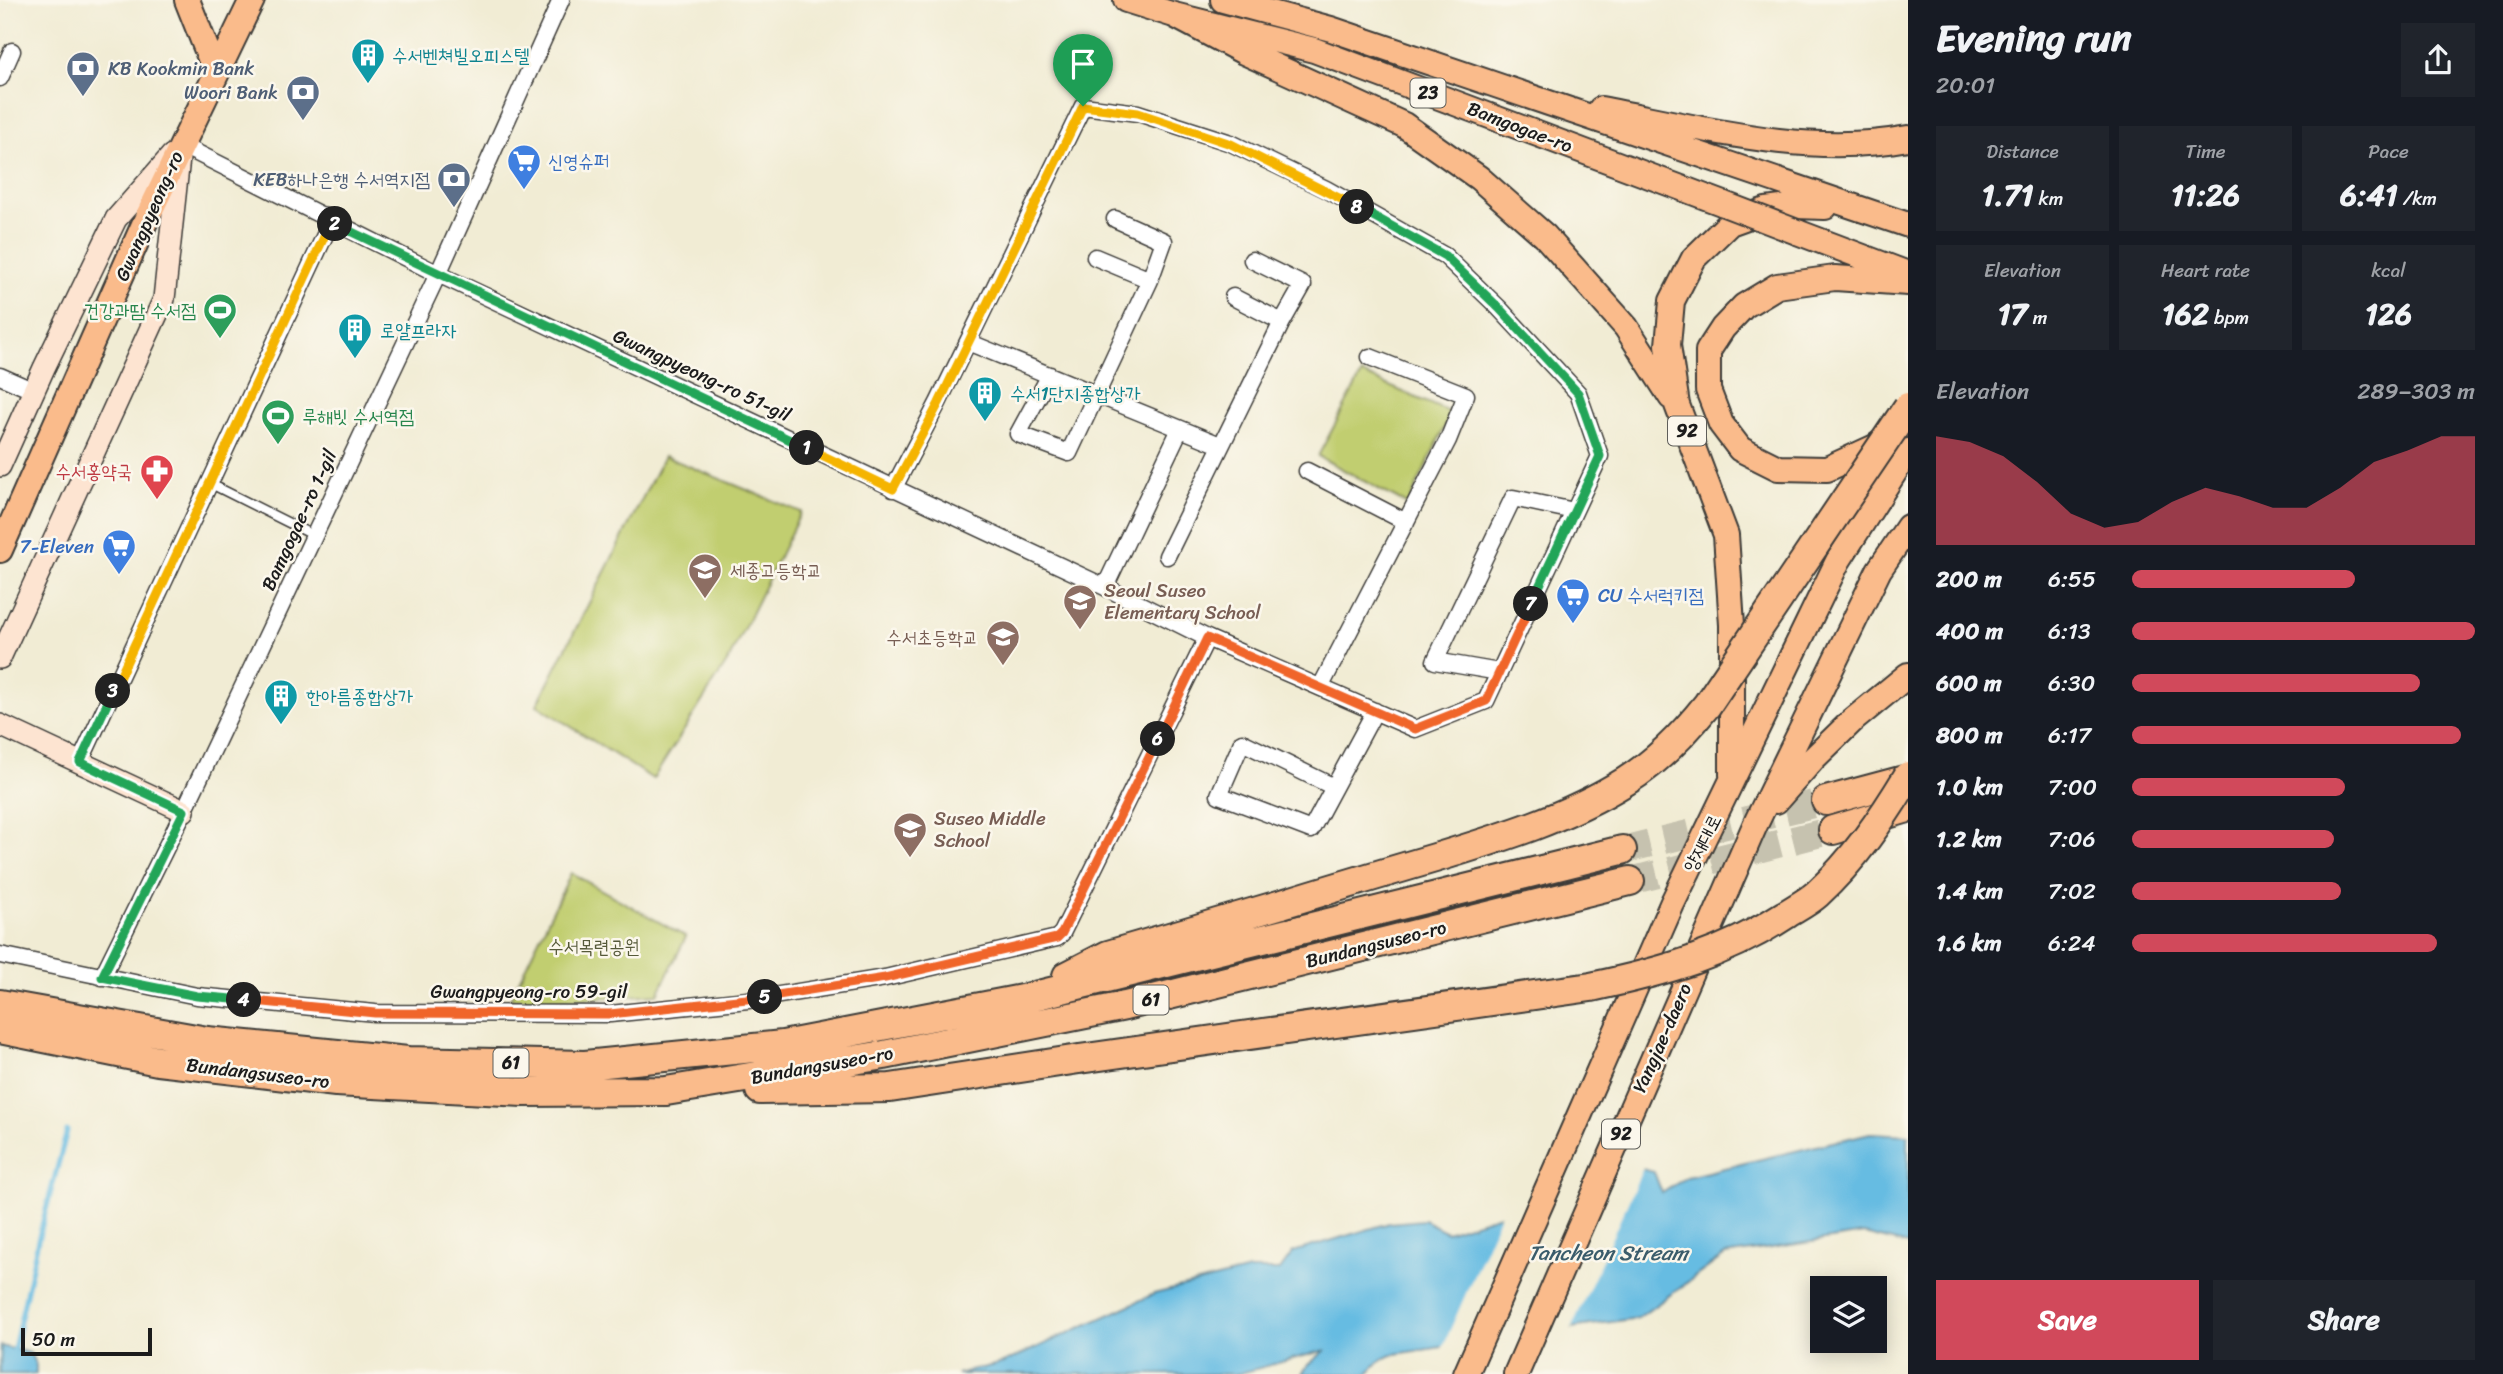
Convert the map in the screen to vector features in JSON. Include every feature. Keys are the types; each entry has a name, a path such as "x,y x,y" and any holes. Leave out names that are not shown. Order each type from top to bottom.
{"highway":[{"path":"1022,999 1108,955 1512,835 1570,811 1627,780 1662,754 1687,730 1707,705 1908,407"},
{"path":"1826,801 1908,777"},
{"path":"666,1091 890,1088 1577,989 1638,977 1690,963 1754,935 1816,895 1868,840 1908,777"},
{"path":"1833,830 1908,808"},
{"name":"Bundangsuseo-ro","path":"0,1004 207,1041 408,1061 585,1065 783,1045 1022,999 1622,850"},
{"name":"Bundangsuseo-ro","path":"0,1029 158,1061 336,1082 523,1092 666,1091 884,1055 1125,1006 1630,881"}],"main road":[{"path":"187,0 216,73"},
{"name":"Gwangpyeong-ro","path":"0,550 181,145 252,0"},
{"name":"Bamgogae-ro","path":"1126,0 1174,15 1314,50 1908,274"},
{"name":"Bamgogae-ro","path":"1223,0 1331,29 1855,208"},
{"path":"1174,15 1244,52 1404,125 1479,178 1545,236 1626,327 1676,405"},
{"name":"23","path":"1508,91 1746,137 1816,144 1874,144 1908,138"},
{"path":"0,466 116,219 181,145"},
{"path":"0,658 164,299 181,145"},
{"name":"92","path":"1732,783 1732,625 1727,535 1676,405 1668,345 1672,301 1694,258 1730,223 1766,210 1796,206 1855,208 1908,225"},
{"path":"1908,283 1835,278 1777,286 1744,306 1723,328 1708,351 1708,390 1721,424 1741,449 1778,468 1827,469 1875,447 1908,424"},
{"path":"1732,783 1838,561 1908,451"},
{"path":"1755,825 1879,570 1908,527"},
{"name":"92","path":"1755,825 1821,751 1852,721 1908,675"},
{"path":"0,725 184,811"},
{"name":"양재대로","path":"1466,1374 1672,904 1732,783"},
{"name":"양재대로","path":"1725,894 1755,825"},
{"name":"Yangjae-daero","path":"1516,1374 1725,894"}],"street":[{"name":"Bamgogae-ro 1-gil","path":"102,977 315,536 438,274 561,0"},
{"path":"0,78 12,51"},
{"name":"Gwangpyeong-ro 51-gil","path":"181,145 438,274 1105,587 1207,638 1415,729 1486,701 1600,456 1578,393 1499,308 1445,256 1326,189 1231,144 1138,113 1083,106 968,342"},
{"path":"1050,375 1018,434 1069,453 1150,280 1164,241 1115,219"},
{"path":"80,762 331,222"},
{"path":"1095,257 1150,280"},
{"path":"1167,556 1220,445 1303,285 1252,260"},
{"path":"1233,297 1282,322"},
{"path":"893,489 968,342 1220,445"},
{"path":"1321,686 1448,440 1466,395 1370,357"},
{"path":"0,376 34,391"},
{"path":"1105,587 1180,429"},
{"path":"1307,471 1406,522"},
{"path":"1499,673 1435,660 1513,498 1574,511"},
{"name":"Gwangpyeong-ro 59-gil","path":"0,955 197,996 375,1013 610,1014 748,1000 885,978 1057,938 1062,933 1207,638"},
{"path":"1334,787 1242,742 1219,795 1311,830 1376,711"}],"lane":[{"path":"209,483 315,536"}],"green space":[{"path":"1362,374 1451,413 1408,505 1318,456"},
{"path":"664,456 801,512 729,659 653,779 537,705"},
{"name":"수서목련공원","path":"571,873 686,937 658,994 552,1001 510,999"}],"water":[{"name":"Tancheon Stream","path":"1870,1133 1908,1135 1908,1245 1864,1234 1725,1255 1638,1318 1395,1354 1382,1359 1367,1374 1302,1374 1308,1365 1326,1350 1237,1374 957,1374 1003,1363 1154,1294 1249,1270 1280,1270 1293,1252 1389,1223 1424,1220 1447,1232 1642,1169 1654,1172 1662,1193 1687,1177"},
{"path":"1,1346 30,1353 36,1365 36,1374 0,1374"}],"pier":[{"path":"1644,1166 1570,1332 1441,1351 1502,1210"}],"waterway":[{"path":"14,1349 38,1240 67,1131"}],"tunnel":[{"path":"1622,850 1826,801"},
{"path":"1630,881 1833,830"}],"place":[{"name":"수서벤쳐빌오피스텔","path":"368,85"},
{"name":"KB Kookmin Bank","path":"83,98"},
{"name":"Woori Bank","path":"303,122"},
{"name":"신영슈퍼","path":"524,191"},
{"name":"KEB하나은행 수서역지점","path":"454,209"},
{"name":"건강과땀 수서점","path":"220,340"},
{"name":"로얄프라자","path":"355,360"},
{"name":"수서1단지종합상가","path":"985,423"},
{"name":"루해빗 수서역점","path":"278,446"},
{"name":"수서홍약국","path":"157,501"},
{"name":"7-Eleven","path":"119,576"},
{"name":"세종고등학교","path":"705,600"},
{"name":"CU 수서럭키점","path":"1573,625"},
{"name":"Seoul Suseo Elementary School","path":"1080,631"},
{"name":"수서초등학교","path":"1003,667"},
{"name":"한아름종합상가","path":"281,726"},
{"name":"Suseo Middle School","path":"910,859"}],"route":[{"path":"1083,106 1138,113 1231,144 1326,189 1445,256 1499,308 1578,393 1600,456 1486,701 1415,729 1207,638 1062,933 1057,938 885,978 748,1000 610,1014 375,1013 197,996 102,977 184,811 80,762 331,222 893,489 939,403 1083,106"}]}
